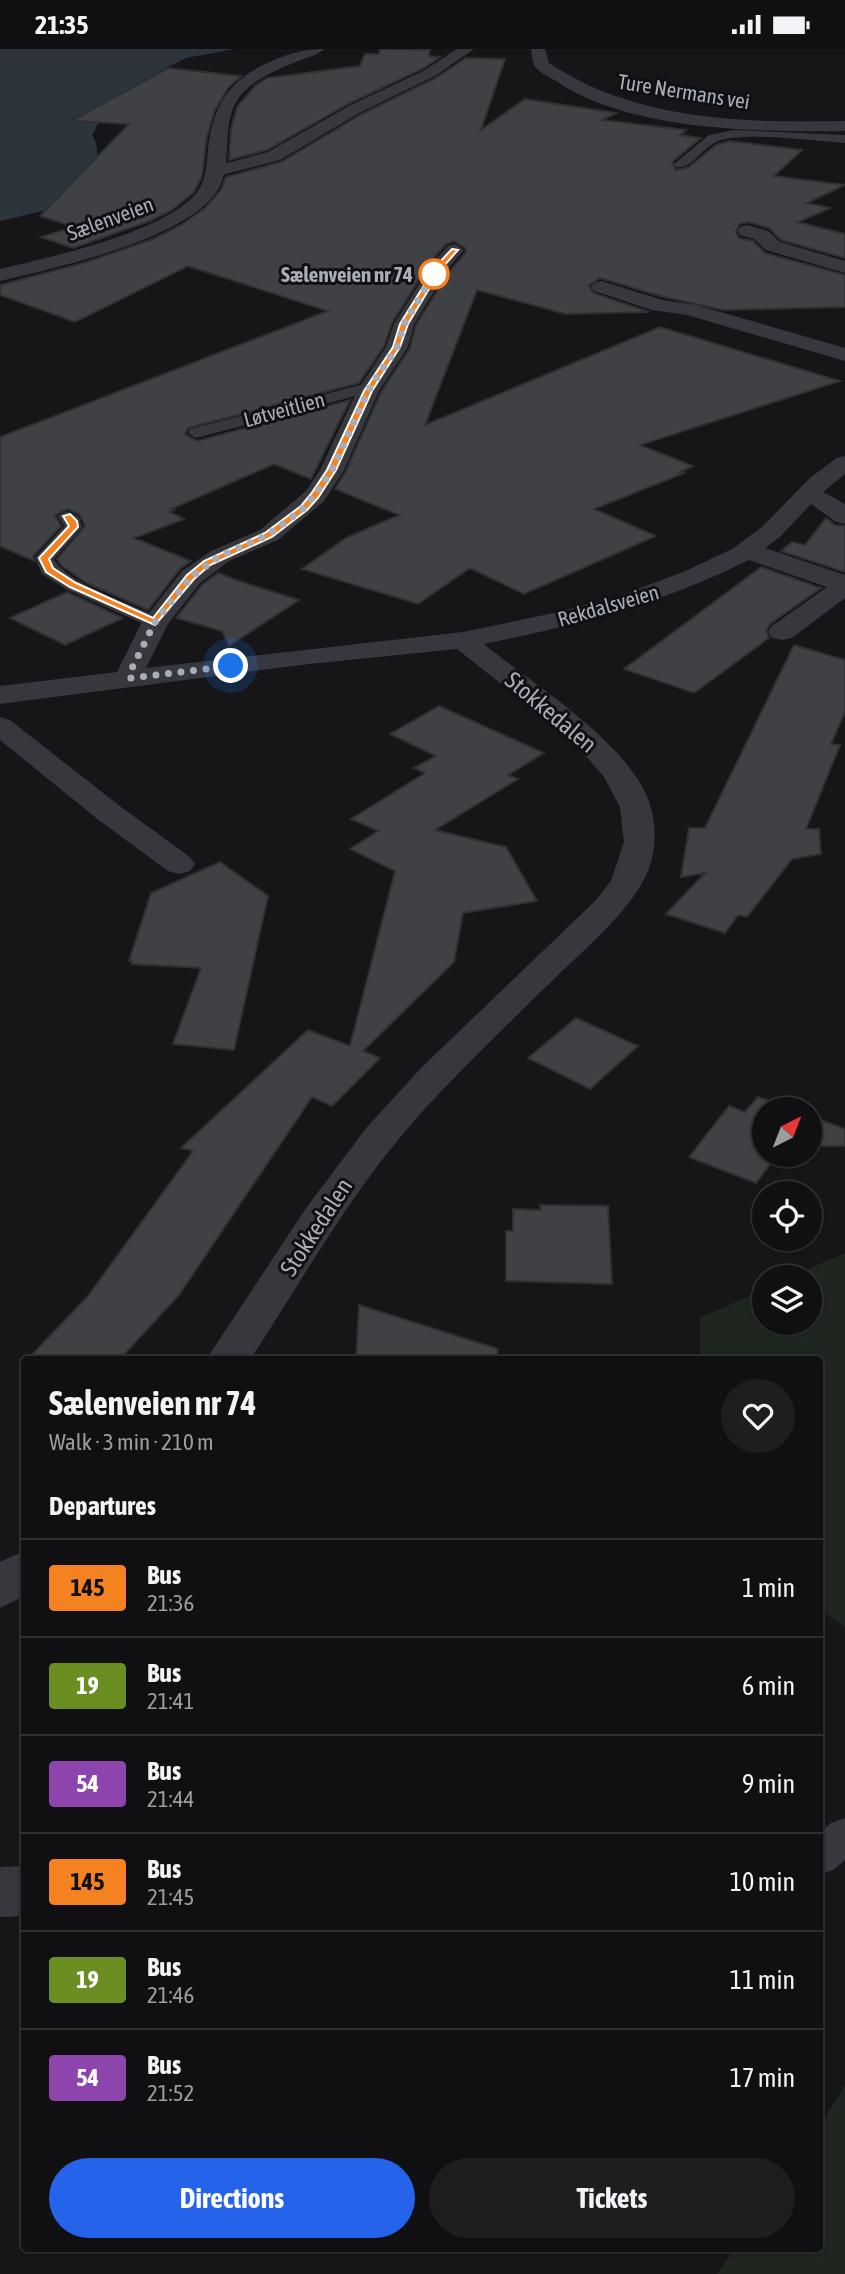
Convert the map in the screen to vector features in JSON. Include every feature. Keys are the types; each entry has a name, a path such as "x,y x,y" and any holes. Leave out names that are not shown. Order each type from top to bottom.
{"street":[{"name":"Sælenveien","path":"0,275 97,249 165,222 192,205 210,188 225,109 232,96 253,78 317,49"},
{"path":"214,172 274,156 355,109 430,73 467,49"},
{"name":"Ture Nermans vei","path":"538,49 541,65 568,84 592,95 643,110 744,123 845,126"},
{"path":"747,232 761,235 773,246 845,267"},
{"name":"Løtveitlien","path":"130,678 132,668 155,622 191,577 207,563 268,535 304,508 332,470 372,387 397,347 404,324 431,279 455,250"},
{"path":"601,287 659,306 689,309 845,355"},
{"name":"Rekdalsveien","path":"463,640 628,602 692,578 745,550 771,531 845,463"},
{"path":"809,494 830,504 845,517"},
{"path":"745,550 845,585"},
{"path":"782,632 845,585"},
{"path":"0,695 463,640"},
{"name":"Stokkedalen","path":"230,1356 348,1177 380,1136 464,1048 608,907 627,883 635,862 640,845 636,806 627,789 592,743 463,640"},
{"path":"0,726 127,829 179,864"},
{"path":"0,1588 21,1572"},
{"path":"0,1892 21,1891"}],"lane":[{"name":"Ture Nermans vei","path":"680,164 713,138 735,134 845,139"},
{"name":"Løtveitlien","path":"196,433 372,387"},
{"path":"67,516 73,521 73,527 44,558 49,570 73,585 155,622"},
{"path":"823,1854 845,1836"}],"shaded area":[{"path":"0,49 234,49 186,58 166,68 104,113 92,135 97,152 96,186 47,210 0,221"},
{"path":"845,1253 845,1627 823,1612 823,1356 700,1356 700,1318 752,1295 752,1335 822,1335 822,1265 818,1265"},
{"path":"845,2085 845,2274 717,2274 733,2252 823,2252 823,2121"}],"building":[{"path":"380,49 430,50 429,56 440,57 424,68 348,104 267,150 229,160 231,129 237,107 255,86 267,78 360,66 365,54 379,54"},
{"path":"466,58 505,59 481,130 525,99 616,113 602,120 686,130 680,135 701,138 672,162 676,170 689,167 716,145 729,141 802,150 774,176 845,185 807,203 830,208 798,222 845,234 845,258 781,240 769,228 748,222 739,224 736,232 739,238 753,241 765,253 845,275 845,307 723,310 664,297 600,278 589,285 593,293 649,312 566,314 477,290 425,425 660,327 840,381 640,445 693,466 680,472 684,473 594,509 656,536 524,594 470,568 418,604 302,569 346,538 399,515 335,489 346,471 381,392 410,348 416,325 449,272 466,252 465,248 454,241 446,244 430,262 392,323 384,346 359,383 188,428 185,434 197,441 350,400 311,479 274,464 171,509 174,510 170,512 184,519 134,538 191,561 180,569 148,610 87,583 62,566 57,559 85,526 80,515 68,509 55,515 61,526 33,556 34,561 0,546 0,437 328,311 188,266 75,322 0,295 0,285 87,262 153,239 181,225 205,208 221,190 226,177 281,162 362,114 436,78"},
{"path":"168,68 241,76 228,88 215,110 207,136 202,176 194,192 172,210 150,221 73,248 41,237 74,227 40,216 129,124 71,121"},
{"path":"826,518 835,525 845,526 845,572 781,551 792,542 805,545"},
{"path":"761,567 821,588 770,624 766,631 769,638 694,693 624,669"},
{"path":"218,573 299,600 229,646 222,631 176,618 202,585"},
{"path":"67,592 123,618 65,645 10,618"},
{"path":"794,645 845,660 845,712 831,744 840,745 806,829 819,829 821,854 792,859 747,917 738,915 725,933 666,914 705,873 681,877 689,828 705,828"},
{"path":"439,706 544,753 508,775 518,779 435,830 506,847 537,901 463,913 454,962 363,1051 380,1058 332,1106 312,1097 179,1295 123,1356 31,1356 88,1296 193,1151 181,1148 308,1030 350,1046 395,871 350,849 378,831 351,819 425,773 414,768 436,756 390,734"},
{"path":"220,862 268,896 234,1050 173,1044 201,968 131,964 132,961 129,961 151,893"},
{"path":"576,1018 638,1046 590,1089 528,1058"},
{"path":"752,1104 752,1167 768,1167 758,1181 752,1181 689,1157 729,1106 745,1112"},
{"path":"822,1120 845,1129 845,1146 822,1146"},
{"path":"540,1205 608,1206 612,1284 506,1281 506,1231 513,1231 513,1209 541,1210"},
{"path":"359,1305 498,1349 497,1356 356,1356"}],"bus line":[{"name":"145","path":"67,516 73,521 73,527 44,558 49,570 73,585 155,622 191,577 207,563 268,535 304,508 314,496 332,470 368,391 397,347 404,324 439,267 455,250"}],"place":[{"name":"Sælenveien nr 74","path":"434,274"}],"route":[{"path":"231,666 130,678 132,668 155,622 191,577 207,563 268,535 304,508 314,496 332,470 368,391 397,347 404,324 434,274"}]}
